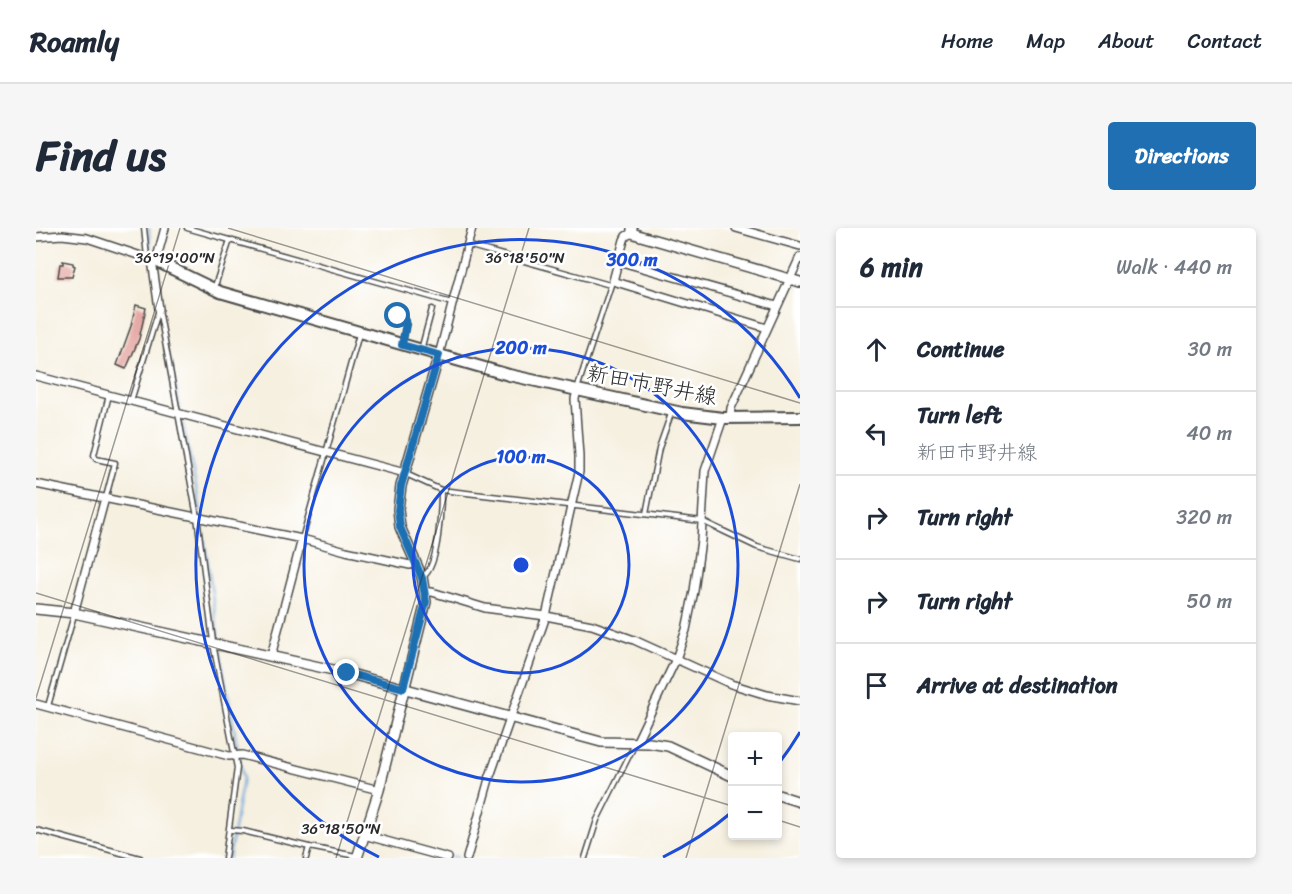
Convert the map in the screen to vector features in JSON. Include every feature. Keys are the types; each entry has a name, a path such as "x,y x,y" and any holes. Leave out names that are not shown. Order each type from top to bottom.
{"main road":[{"name":"新田市野井線","path":"152,260 214,289 261,305 509,375 672,411 727,418 800,417"}],"street":[{"path":"159,309 152,260 165,228"},
{"path":"357,857 379,790 403,688 423,617 425,592 422,578 400,527 398,510 401,486 439,355 472,228"},
{"path":"736,228 800,246"},
{"path":"767,328 612,283 626,236 630,230 800,282"},
{"path":"36,237 62,235 87,238 152,260"},
{"path":"636,743 676,658 686,630 701,540 705,471 800,257"},
{"path":"618,261 777,306"},
{"path":"36,376 405,473"},
{"path":"467,858 489,779 546,616 579,472 575,399 577,390"},
{"path":"36,484 302,539 410,565 416,564"},
{"path":"74,613 105,498"},
{"path":"271,656 302,539"},
{"path":"425,592 432,592 485,608 592,625 634,640 731,684 766,695 800,701"},
{"path":"36,609 74,613 271,656 403,688 601,742 649,743 668,746 728,774"},
{"path":"36,704 379,790"},
{"path":"782,797 800,802"},
{"path":"364,835 448,858"}],"lane":[{"path":"144,228 152,260"},
{"path":"187,228 452,303"},
{"path":"214,289 230,240"},
{"path":"467,245 612,283 577,390"},
{"path":"131,401 159,309"},
{"path":"159,309 197,517 214,643 238,755 233,830 225,858"},
{"path":"421,350 432,309"},
{"path":"398,316 405,320 406,324 402,345"},
{"path":"302,539 359,333"},
{"path":"105,498 115,463 96,459 94,455 109,395"},
{"path":"646,514 659,448 672,411"},
{"path":"405,473 441,490 702,521 757,547 800,559"},
{"path":"422,578 428,572 439,529 441,490"},
{"path":"48,707 74,613"},
{"path":"585,858 597,820 636,743"},
{"path":"36,830 140,858"},
{"path":"233,830 357,857"},
{"path":"306,858 309,847"}],"building":[{"path":"63,261 73,263 75,266 72,277 58,277 60,264 63,264"},
{"path":"136,305 146,308 139,339 126,369 117,365"}],"waterway":[{"path":"149,228 150,250"},
{"path":"171,362 180,409"},
{"path":"182,418 201,512"},
{"path":"202,523 218,636"},
{"path":"220,651 243,778 229,858"},
{"path":"448,855 458,858"}],"route":[{"path":"347,673 403,688 426,602 422,578 400,527 398,510 401,486 439,355 402,345 406,324 405,320 398,316"}]}
